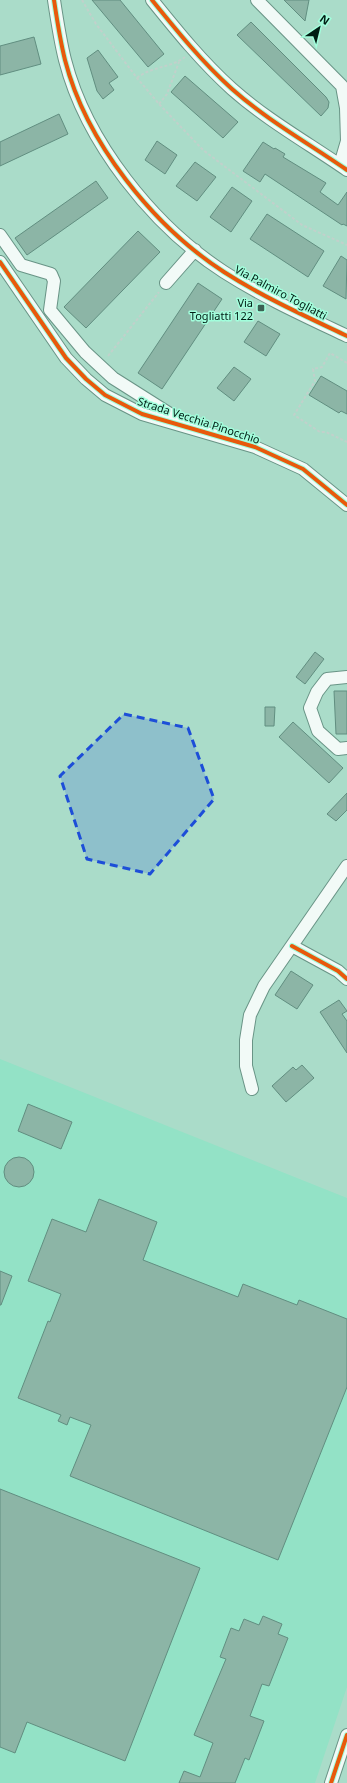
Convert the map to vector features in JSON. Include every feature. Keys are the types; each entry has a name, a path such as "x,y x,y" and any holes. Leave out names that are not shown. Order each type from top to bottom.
{"street":[{"name":"Via Palmiro Togliatti","path":"54,0 65,61 78,97 93,129 135,192 158,218 222,271 259,293 347,336"},
{"path":"152,0 194,49 232,89 265,116 343,167 347,141 346,108 342,86 257,0"},
{"path":"0,235 20,265 51,274 54,281 50,310 85,352 112,378 192,428"},
{"path":"166,283 195,250"},
{"name":"Strada Vecchia Pinocchio","path":"0,262 66,358 86,380 105,395 142,414 255,447 303,469 347,505"},
{"path":"347,677 327,679 317,692 310,708 318,731 338,749 347,748"},
{"path":"252,1088 246,1066 246,1040 250,1015 264,986 347,866"},
{"path":"292,946 338,971 347,979"},
{"path":"331,1783 347,1735"}],"path":[{"path":"82,0 96,24 137,78 159,104 203,150 302,225 347,246"},
{"path":"137,78 146,70 179,62 194,49"},
{"path":"159,104 167,94 179,62"},
{"path":"100,365 166,283"},
{"path":"347,363 330,353 322,366 313,369 315,381 294,416 320,432 326,432 347,442"}],"highlighted area":[{"path":"124,714 188,728 214,799 150,874 87,859 60,776"}],"shaded area":[{"path":"0,1059 347,1198 347,1687 315,1783 0,1783"}],"building":[{"path":"92,0 120,0 164,54 148,67"},
{"path":"284,0 309,0 305,21"},
{"path":"251,22 326,97 329,102 328,108 321,116 237,35"},
{"path":"34,37 41,64 0,75 0,46"},
{"path":"98,50 118,77 109,83 114,90 103,99 97,91 87,58"},
{"path":"185,76 238,122 223,138 171,92"},
{"path":"59,114 68,134 0,166 0,142"},
{"path":"157,141 177,155 165,174 145,160"},
{"path":"263,142 285,154 283,157 326,183 320,192 338,205 347,192 347,226 342,225 265,174 260,182 243,171"},
{"path":"195,162 216,177 197,201 176,186"},
{"path":"96,181 108,198 27,255 15,238"},
{"path":"232,187 252,201 231,232 210,217"},
{"path":"267,214 324,251 308,277 250,239"},
{"path":"138,231 160,252 86,328 64,307"},
{"path":"341,256 347,260 346,299 323,286"},
{"path":"198,283 222,299 162,389 138,373"},
{"path":"258,321 280,334 266,356 244,342"},
{"path":"234,367 251,379 234,401 217,388"},
{"path":"321,376 347,391 347,414 341,411 339,413 309,395"},
{"path":"315,652 324,659 305,684 296,677"},
{"path":"334,691 347,691 347,734 336,734"},
{"path":"265,707 275,707 274,726 265,726"},
{"path":"293,722 343,768 329,783 279,737"},
{"path":"347,793 347,810 336,821 327,814"},
{"path":"291,971 313,985 297,1009 275,995"},
{"path":"339,1000 347,1011 342,1014 347,1021 347,1053 320,1012"},
{"path":"302,1065 314,1078 286,1102 272,1086 293,1067 296,1070"},
{"path":"28,1104 72,1122 61,1149 18,1131"},
{"path":"19,1157 30,1161 34,1172 30,1183 19,1187 8,1183 4,1172 8,1161"},
{"path":"99,1199 157,1222 143,1260 238,1297 243,1284 297,1305 299,1300 347,1319 347,1387 278,1560 70,1476 91,1425 70,1417 67,1425 58,1421 61,1415 18,1398 48,1321 50,1322 61,1294 28,1281 52,1219 86,1232"},
{"path":"0,1271 12,1276 1,1305 0,1305"},
{"path":"0,1489 200,1568 125,1761 27,1722 15,1753 0,1747"},
{"path":"263,1616 282,1624 278,1634 288,1638 269,1686 262,1684 250,1716 264,1721 249,1760 245,1758 235,1783 179,1783 184,1771 200,1777 213,1743 194,1735 226,1659 220,1657 231,1628 239,1631 244,1619 259,1625"}],"cycle path":[{"path":"54,0 65,60 75,91 89,121 106,151 126,180 148,206 172,231 224,272 269,298 347,336"},
{"path":"152,0 180,35 232,89 273,121 347,170"},
{"path":"0,262 66,358 86,379 105,395 142,414 255,447 303,469 347,505"},
{"path":"292,946 338,971 347,979"},
{"path":"331,1783 347,1735"}],"place":[{"name":"Via Togliatti 122","path":"261,308"}]}
